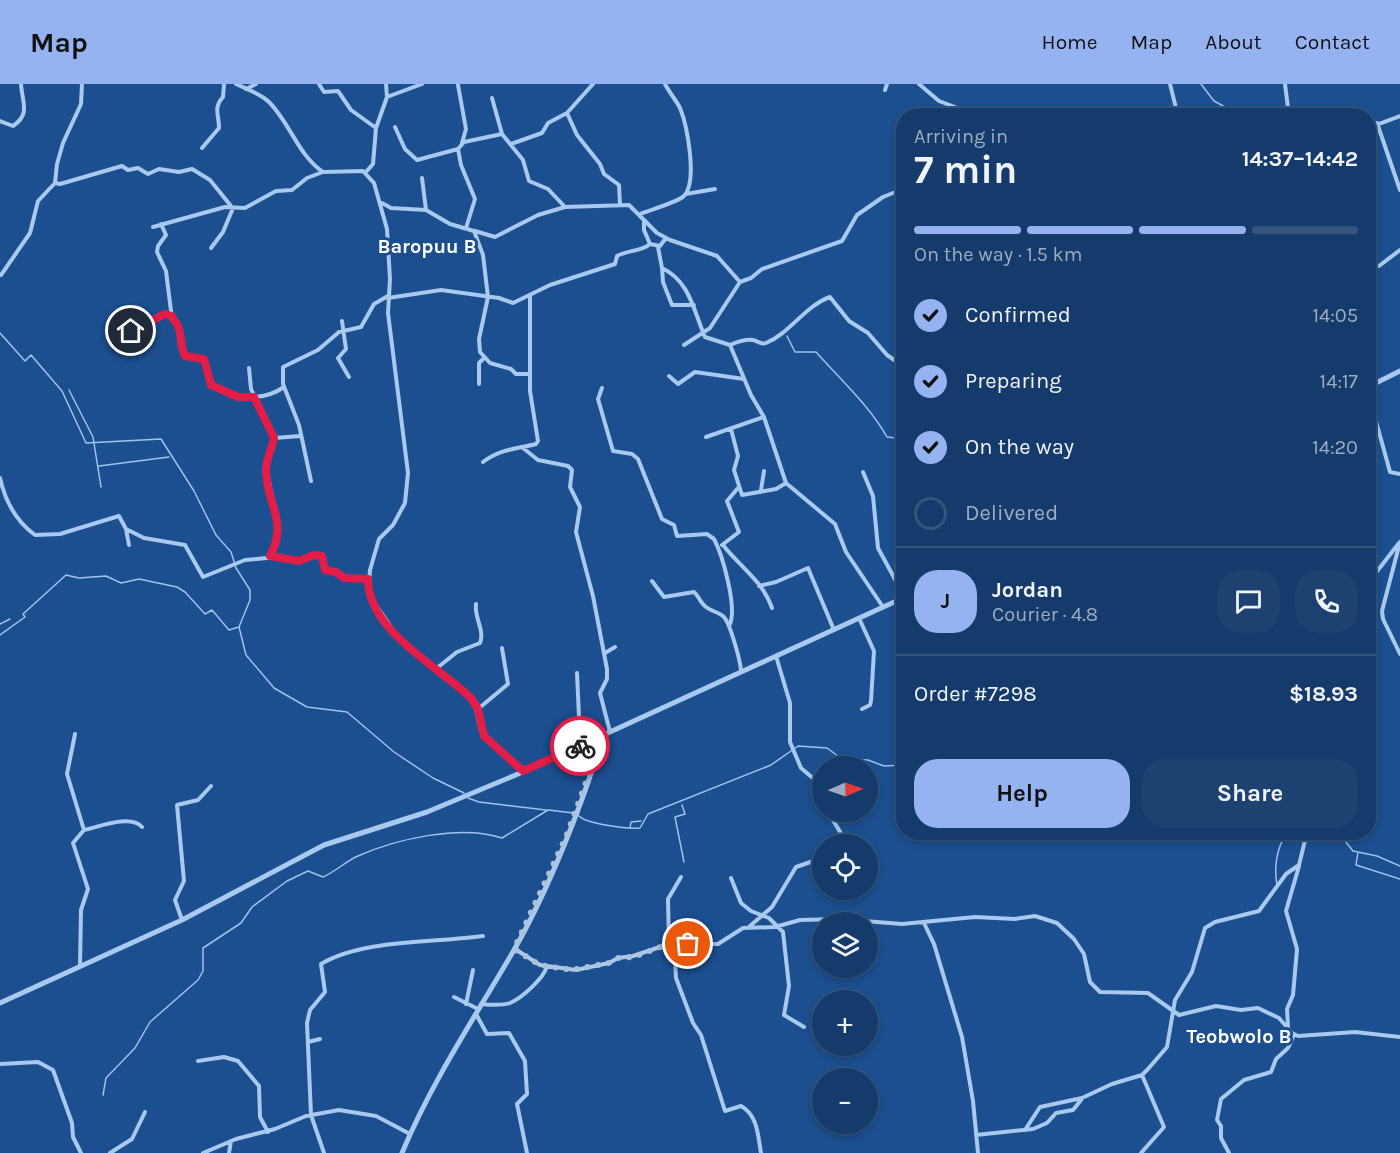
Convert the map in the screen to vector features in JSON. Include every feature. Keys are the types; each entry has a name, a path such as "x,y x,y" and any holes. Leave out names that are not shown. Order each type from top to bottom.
{"street":[{"path":"0,121 13,126 24,115 26,105 21,84"},
{"path":"1,275 30,233 38,201 55,183 63,143 81,104 82,84"},
{"path":"202,148 219,128 216,110 217,103 224,97 224,84"},
{"path":"236,84 270,103 301,149 323,172"},
{"path":"246,89 256,84"},
{"path":"319,84 324,92 338,92 351,110 376,128"},
{"path":"366,173 365,171 373,164 376,128 387,97 386,84"},
{"path":"387,97 422,84"},
{"path":"510,144 542,133 548,123 567,113 593,84"},
{"path":"665,84 680,108 687,132 690,171 686,194"},
{"path":"885,90 887,84"},
{"path":"919,84 939,101 957,108"},
{"path":"1170,84 1176,108"},
{"path":"1286,84 1288,108"},
{"path":"395,127 405,149 417,160 458,149 462,144 466,129 458,85"},
{"path":"492,98 502,134 523,160 529,181 548,189 565,207"},
{"path":"567,113 577,135 600,164 604,174 619,185 620,205"},
{"path":"1400,116 1377,123 1400,190"},
{"path":"462,144 502,134"},
{"path":"458,149 460,165 474,199 466,228"},
{"path":"55,183 60,184 124,165 128,170 138,168 148,174 159,169 179,172 192,169 210,180 232,207"},
{"path":"153,227 232,207 246,208 276,191 292,190 307,178 323,172 352,170 366,173 374,183 382,203 387,229 390,279 388,297 407,456 408,489 405,503 397,519 379,539 368,579 370,597 392,630 471,698 478,709 484,736 523,771"},
{"path":"422,178 426,210"},
{"path":"640,214 686,194 715,189"},
{"path":"684,345 703,333 718,318 740,282 751,278 762,269 842,241 857,215 883,197 896,192"},
{"path":"382,203 391,208 426,210 450,224 495,237 538,215 565,207 629,205 666,238 717,256 740,282"},
{"path":"211,248 223,232 232,207"},
{"path":"644,219 644,230 650,244 658,247"},
{"path":"161,224 166,235 158,246 158,252 166,271 173,322 178,327 180,345 185,356 204,359 211,385 238,397 268,395 285,387"},
{"path":"474,231 483,255 488,297 479,339 483,359"},
{"path":"658,247 666,238"},
{"path":"311,481 301,436 285,387 284,367 310,355 342,331 364,325 374,304 388,297 441,290 513,303 550,285 602,270 617,262 620,254 646,248 650,244"},
{"path":"658,247 663,282 672,305 695,306"},
{"path":"1376,266 1400,250"},
{"path":"662,268 675,277 695,306 703,333 709,340 723,340 730,345 744,379 764,417 786,483 835,524 850,558 862,572 883,607"},
{"path":"483,462 505,449 523,448 536,444 538,441 535,413 531,402 530,296"},
{"path":"730,345 752,339 761,343 768,342 792,327 803,314 830,297 849,321 868,333 886,355 896,361"},
{"path":"121,334 165,314 172,316"},
{"path":"342,321 346,349 338,358 349,376"},
{"path":"483,359 511,369 516,374 530,374"},
{"path":"479,384 479,363 483,359"},
{"path":"249,368 254,397 274,438 266,467 279,531 277,544 270,556"},
{"path":"1376,383 1400,371"},
{"path":"669,376 678,384 695,372 744,379"},
{"path":"602,388 598,399 613,451 632,454 638,459 662,519 675,525 678,536 707,534 759,586 772,608"},
{"path":"706,437 764,417"},
{"path":"1376,421 1390,472 1400,474"},
{"path":"731,429 738,456 734,470 744,496 761,490 776,489 786,483"},
{"path":"274,438 301,436"},
{"path":"523,448 538,460 568,466 572,470 570,487 580,512 576,532 605,653 608,676 600,693 610,732"},
{"path":"761,490 764,471"},
{"path":"863,472 873,496 878,548 896,583"},
{"path":"0,478 11,510 21,524 35,535 60,534 119,516 126,529 129,545"},
{"path":"720,545 740,530 727,501 739,488"},
{"path":"126,529 144,538 185,545 203,577 245,560 258,560 270,556 299,561 314,555 322,556 325,570 336,572 344,578 368,579"},
{"path":"1376,573 1400,542"},
{"path":"1400,542 1382,611 1383,619 1400,654"},
{"path":"720,545 730,599 729,624 733,644 740,656 741,670"},
{"path":"759,586 776,582 808,568 834,630"},
{"path":"652,581 666,597 687,592 697,593 703,604 723,616 729,624"},
{"path":"0,1003 182,920 324,845 427,812 523,771 896,600"},
{"path":"437,668 457,652 480,643 482,633 476,618 476,604"},
{"path":"859,618 874,651 871,701 870,705 862,709"},
{"path":"605,653 615,647"},
{"path":"478,709 508,684 502,648"},
{"path":"776,656 790,703 790,742 801,768 812,777"},
{"path":"577,673 578,712 584,729 593,740"},
{"path":"75,734 67,774 84,830"},
{"path":"402,1153 478,1008 514,949 566,837 603,736"},
{"path":"182,920 175,900 184,881 177,805 198,800 211,786"},
{"path":"80,967 81,910 88,889 73,840 84,830 123,822 137,823 142,827"},
{"path":"1289,1029 1287,1013 1293,995 1297,949 1286,911 1305,840"},
{"path":"749,927 772,907 796,867 812,861"},
{"path":"1025,1130 1038,1108 1082,1098 1112,1084 1142,1075 1167,1047 1175,1000 1192,972 1205,928 1215,922 1258,911 1286,874 1299,865"},
{"path":"681,877 668,899 669,944 675,960 676,978 693,1023 701,1035 725,1111 741,1107 746,1110 759,1132 761,1153"},
{"path":"731,878 741,903 778,926 783,932 788,973 784,1015 804,1027"},
{"path":"514,949 539,964 576,970 609,963 618,958 633,957 669,944 718,944 741,929 778,926 800,920 924,923 975,917 1015,919 1035,916 1052,920 1067,932 1081,948 1093,988 1106,993 1148,993 1174,1014 1190,1014 1222,1006 1241,1010 1258,1008 1279,1018 1294,1035 1314,1037 1355,1032 1400,1037"},
{"path":"924,923 934,944 962,1037 973,1101 978,1153"},
{"path":"324,1153 311,1115 308,1042 309,1012 325,992 321,964 369,947 483,936"},
{"path":"454,997 478,1008 511,1003 543,975 547,966"},
{"path":"466,1004 473,970"},
{"path":"478,1008 488,1034 509,1033 525,1060 527,1094 517,1104 527,1153"},
{"path":"1229,1153 1221,1138 1221,1126 1217,1120 1221,1099 1244,1080 1272,1072 1276,1059 1288,1048 1294,1035"},
{"path":"308,1042 320,1039"},
{"path":"198,1061 224,1057 238,1060 259,1086 260,1117 268,1132"},
{"path":"0,1064 38,1062 53,1070 72,1122 73,1137 81,1153"},
{"path":"1141,1153 1164,1128 1142,1075"},
{"path":"976,1135 1025,1130 1047,1123 1056,1113 1073,1110 1082,1098"},
{"path":"203,1153 311,1115 339,1110 368,1114 410,1134"},
{"path":"110,1153 132,1139 145,1112"},
{"path":"229,1153 232,1141"}],"waterway":[{"path":"1201,84 1214,101 1225,108"},
{"path":"0,333 25,361 31,355 62,391 86,443 161,439 194,491 216,535 231,552 236,568 250,590 250,600 239,627"},
{"path":"787,336 795,352 816,352 863,403 887,437 896,438"},
{"path":"69,390 93,437 101,487"},
{"path":"99,466 169,457"},
{"path":"0,635 25,617 23,614 66,575 79,578 106,576 121,583 139,579 177,587 185,592 205,614 212,610 229,630 239,627 246,655 274,688 307,707 347,712 394,752 433,778 464,793"},
{"path":"0,624 10,619"},
{"path":"578,815 597,823 640,828 648,814 771,765 798,746 827,748 842,759 868,760 884,766 896,765"},
{"path":"468,798 479,802 546,810"},
{"path":"682,805 685,814 675,817 684,862"},
{"path":"103,1095 106,1078 135,1048 150,1022 198,980 203,971 203,948 241,923 252,907 287,881 308,871 323,877 358,856 410,839 449,833 486,834 502,838 548,810 574,813"},
{"path":"630,828 631,822 641,821"},
{"path":"1277,885 1277,858 1282,840"},
{"path":"1344,840 1353,851 1377,856 1400,866"},
{"path":"1358,852 1356,865 1400,879"}],"way so far":[{"path":"580,746 603,736 566,837 537,905 514,949 542,966 576,970 609,963 618,958 633,957 669,944 688,944"}],"district":[{"name":"Baropuu B","path":"427,246"},
{"name":"Teobwolo B","path":"1239,1036"}],"route":[{"path":"131,331 165,314 172,316 173,322 178,327 180,345 185,356 202,357 206,361 207,377 211,385 238,397 254,397 274,438 267,460 266,477 279,531 277,544 270,556 299,561 314,555 322,556 325,570 336,572 344,578 368,579 370,597 378,612 400,640 471,698 478,709 480,729 484,736 523,771 580,746"}]}
